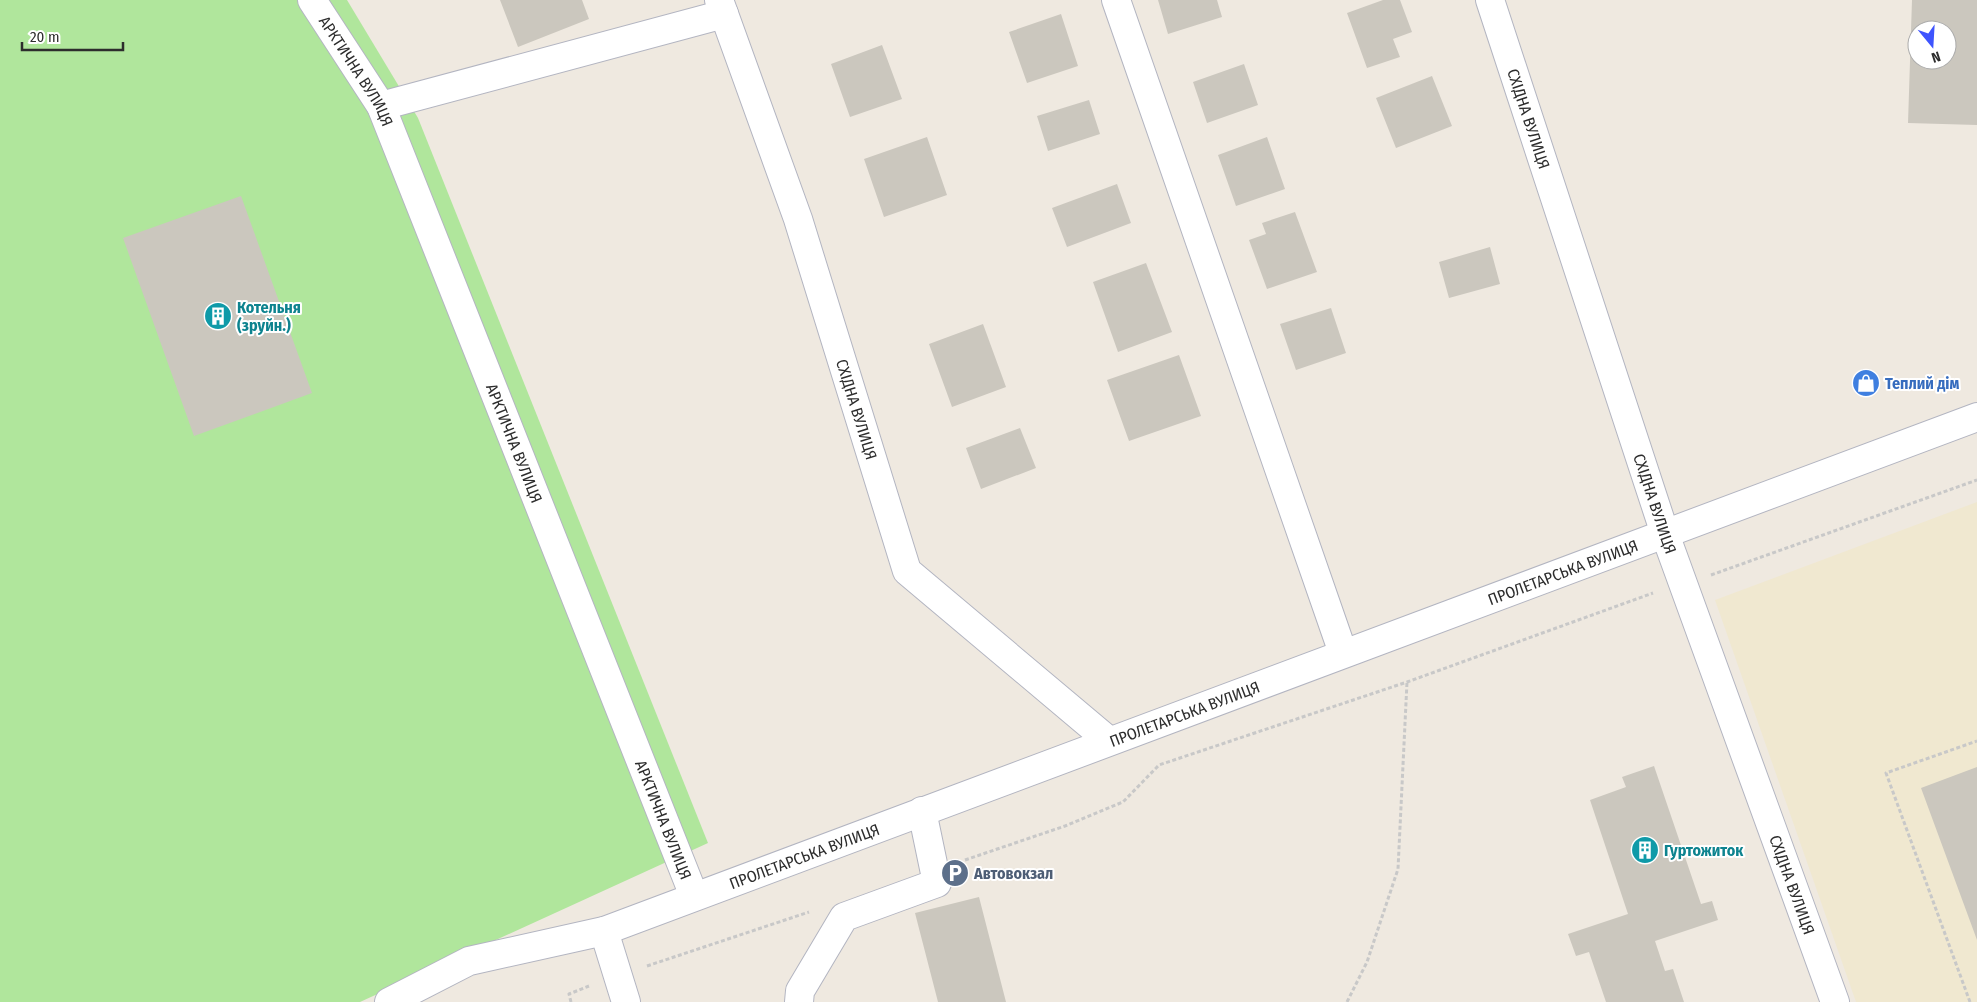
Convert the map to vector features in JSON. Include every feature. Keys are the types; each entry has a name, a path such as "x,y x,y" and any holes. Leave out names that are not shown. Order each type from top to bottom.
{"street":[{"name":"АРКТИЧНА ВУЛИЦЯ","path":"312,0 381,106 694,896"},
{"path":"1116,0 1343,653"},
{"name":"СХІДНА ВУЛИЦЯ","path":"1490,0 1665,534 1834,1002"},
{"path":"381,106 722,7"},
{"name":"СХІДНА ВУЛИЦЯ","path":"722,7 798,219 907,571 1109,741"},
{"name":"ПРОЛЕТАРСЬКА ВУЛИЦЯ","path":"389,1002 468,961 604,930 1977,416"},
{"path":"798,1002 800,991 844,917 937,883 922,811"},
{"path":"604,930 626,1002"}],"path":[{"path":"934,870 1065,826 1123,802 1159,765 1407,682 1645,596 1977,480"},
{"path":"1347,1002 1367,962 1398,870 1407,682"},
{"path":"1970,1002 1886,773 1977,741"},
{"path":"571,1002 569,994 813,910"}],"shaded area":[{"path":"1977,502 1977,1002 1856,1002 1715,600"}],"green space":[{"path":"0,0 347,0 418,118 708,843 360,1002 0,1002"}],"building":[{"path":"500,0 582,0 589,19 518,47"},
{"path":"1158,0 1217,0 1222,17 1168,34"},
{"path":"1383,0 1400,0 1412,32 1393,39 1400,57 1367,68 1347,13"},
{"path":"1912,0 1977,0 1977,125 1908,123 1910,70 1957,70 1957,20 1911,20"},
{"path":"1061,14 1078,66 1027,83 1009,32"},
{"path":"882,45 902,99 850,117 831,64"},
{"path":"1244,64 1258,105 1207,123 1193,82"},
{"path":"1432,76 1452,126 1396,148 1376,98"},
{"path":"1089,100 1100,134 1048,151 1037,116"},
{"path":"927,137 947,195 884,217 864,159"},
{"path":"1267,137 1285,189 1236,206 1218,155"},
{"path":"1117,184 1131,223 1067,247 1052,208"},
{"name":"Котельня (зруйн.)","path":"241,196 312,393 194,436 123,238"},
{"path":"1295,212 1317,272 1267,289 1249,240 1266,234 1262,223"},
{"path":"1490,247 1500,284 1449,298 1439,262"},
{"path":"1146,263 1172,332 1118,352 1093,282"},
{"path":"1331,308 1346,353 1296,370 1280,324"},
{"path":"983,324 1006,387 952,407 929,344"},
{"path":"1179,355 1201,416 1129,441 1107,380"},
{"path":"1020,428 1036,468 981,489 966,448"},
{"name":"Гуртожиток","path":"1654,766 1701,904 1712,901 1718,920 1655,941 1665,971 1673,969 1684,1002 1606,1002 1589,952 1576,956 1568,934 1628,914 1590,800 1626,787 1622,777"},
{"path":"1977,767 1977,940 1921,788"},
{"name":"Автовокзал","path":"979,897 1006,1002 938,1002 915,913"}],"place":[{"name":"Котельня (зруйн.)","path":"218,316"},
{"name":"Теплий дім","path":"1866,383"},
{"name":"Гуртожиток","path":"1645,850"},
{"name":"Автовокзал","path":"955,873"}]}
